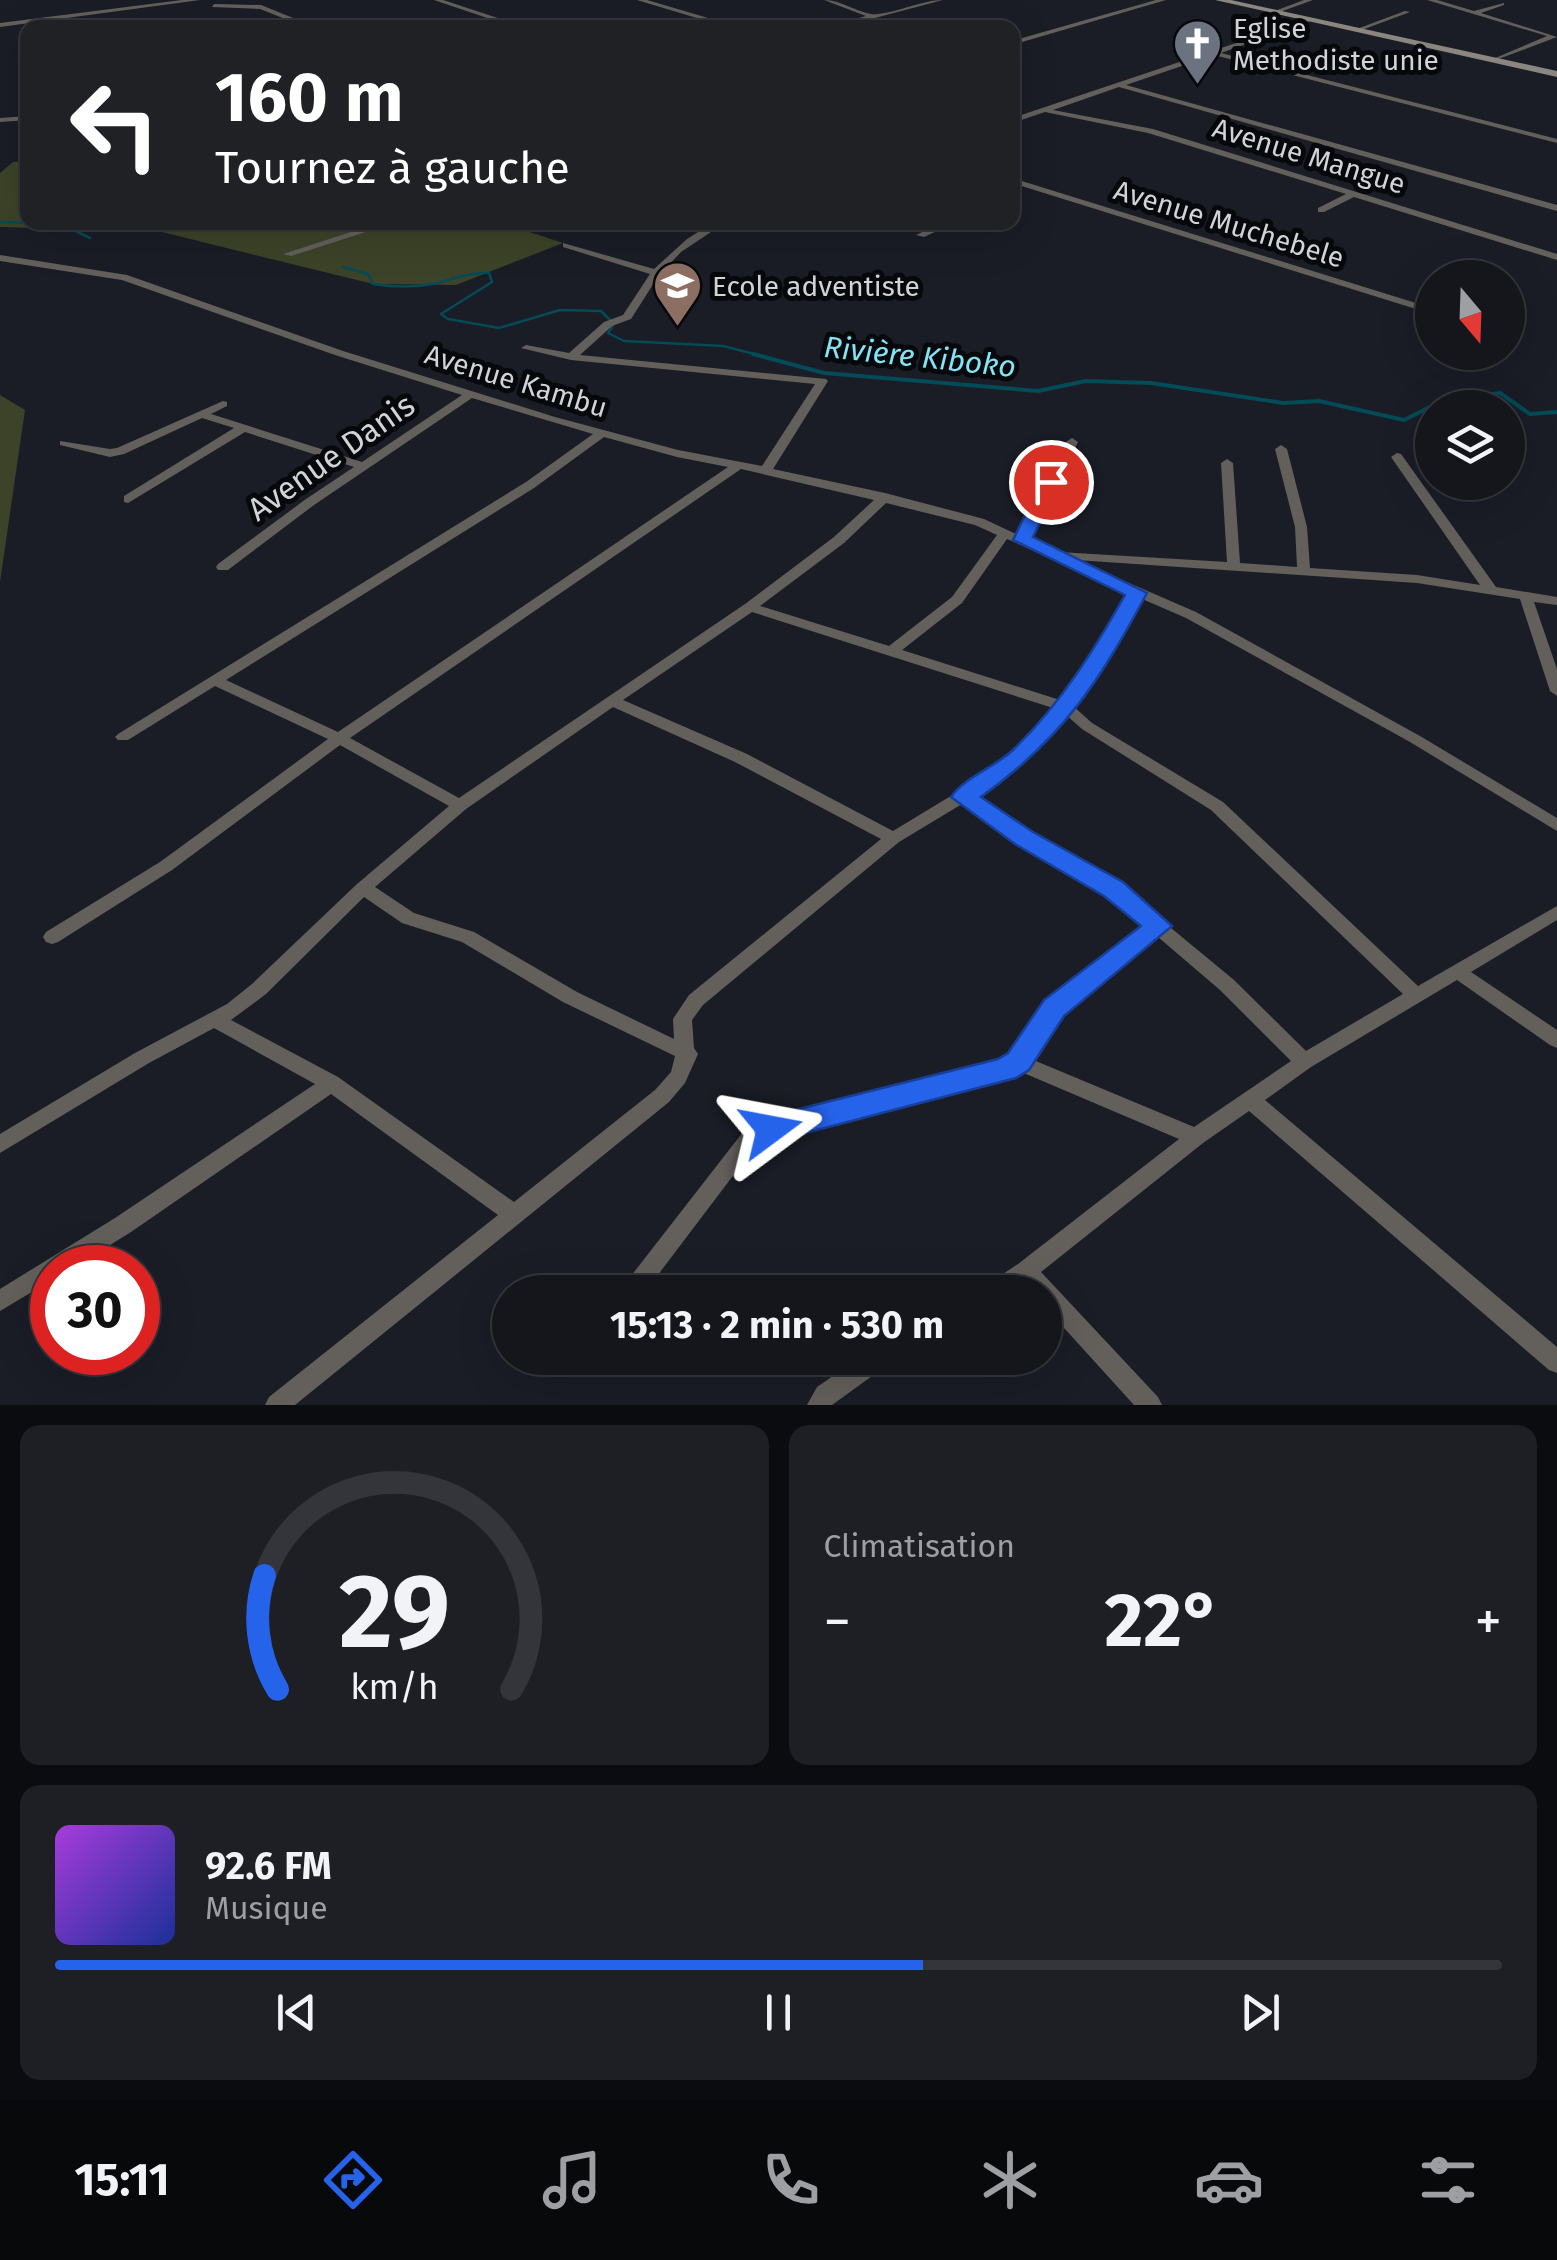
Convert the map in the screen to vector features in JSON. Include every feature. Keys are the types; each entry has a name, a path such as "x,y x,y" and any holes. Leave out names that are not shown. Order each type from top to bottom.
{"main road":[{"path":"1219,0 1557,74"}],"street":[{"path":"41,20 198,0"},
{"path":"438,0 500,20"},
{"path":"640,0 711,20"},
{"path":"827,0 874,17"},
{"path":"861,20 940,0"},
{"path":"1020,41 1163,0"},
{"path":"1274,12 1310,0"},
{"path":"1430,0 1555,36"},
{"path":"80,1 90,14"},
{"path":"213,3 261,7 294,20"},
{"path":"1473,12 1502,4"},
{"path":"1358,30 1407,12"},
{"path":"1020,118 1310,20"},
{"path":"1495,60 1555,36"},
{"path":"1214,53 1557,141"},
{"path":"1119,85 1557,208"},
{"name":"Avenue Mangue","path":"1044,110 1130,126 1557,256"},
{"name":"Avenue Muchebele","path":"1020,183 1415,306"},
{"path":"1020,194 1035,188"},
{"path":"1321,210 1354,194"},
{"path":"288,254 368,230"},
{"path":"571,357 613,322 628,317 654,272 684,243 708,230"},
{"path":"921,235 933,230"},
{"path":"566,246 654,272"},
{"name":"Avenue Kambu","path":"1,259 90,269 139,281 339,353 602,433 885,497 1005,532 1190,616 1314,682 1557,825"},
{"path":"526,348 571,357 822,381 766,470"},
{"name":"Avenue Danis","path":"223,567 471,394"},
{"path":"64,443 110,453 120,451 223,404"},
{"path":"201,414 364,466"},
{"path":"128,499 244,427"},
{"path":"123,737 530,485 602,433"},
{"path":"1022,540 1072,442"},
{"path":"1280,449 1301,527 1304,572"},
{"path":"1397,457 1490,590"},
{"path":"1227,463 1234,567"},
{"path":"52,937 166,866 340,738 739,465"},
{"path":"0,1144 142,1058 216,1020 259,990 363,888 460,805 750,607 839,540 885,497"},
{"path":"893,650 958,600 1005,532"},
{"path":"1052,554 1417,579 1557,601"},
{"path":"1111,580 1115,559"},
{"path":"277,1405 662,1096 678,1078 688,1054 682,1019 696,1000 893,838 964,797 1019,758 1066,707 1096,666 1136,593"},
{"path":"1525,596 1557,692"},
{"path":"750,607 1066,707 1088,726 1217,806 1416,996"},
{"path":"214,680 340,738 460,805"},
{"path":"612,701 742,758 893,838"},
{"path":"964,797 1024,838 1114,889 1227,985 1304,1062"},
{"path":"363,888 408,918 468,938 610,1018 688,1054"},
{"path":"1020,1275 1196,1137 1304,1062 1557,912"},
{"path":"645,1275 750,1138 771,1129 980,1078 1018,1062 1054,1008 1159,926"},
{"path":"1458,972 1557,1040"},
{"path":"216,1020 331,1084 515,1215"},
{"path":"1018,1062 1196,1137"},
{"path":"0,1302 123,1225 331,1084"},
{"path":"1251,1100 1557,1362"},
{"path":"1026,1271 1150,1405"},
{"path":"819,1405 854,1375"}],"green space":[{"path":"13,162 20,162 20,228 0,227 0,173"},
{"path":"118,230 523,230 563,243 456,285 373,284 158,231"},
{"path":"0,395 25,410 0,582"}],"waterway":[{"name":"Rivière Kiboko","path":"0,222 20,223"},
{"name":"Rivière Kiboko","path":"73,230 90,238"},
{"name":"Rivière Kiboko","path":"343,267 368,274 373,284 395,286 425,285 489,273 492,282 441,314 448,319 499,328 560,310 601,311 614,324 608,333 624,341 723,346 762,356"},
{"name":"Rivière Kiboko","path":"753,354 824,373 1038,391 1086,381 1151,383 1283,403 1319,401 1404,420 1444,400 1500,393 1530,414 1557,412"}],"place":[{"name":"Eglise Methodiste unie","path":"1198,86"},
{"name":"Ecole adventiste","path":"677,328"}],"route":[{"path":"771,1129 1006,1069 1018,1062 1054,1008 1159,926 1114,889 1024,838 964,797 1019,758 1066,707 1096,666 1136,593 1022,540 1051,482"}]}
